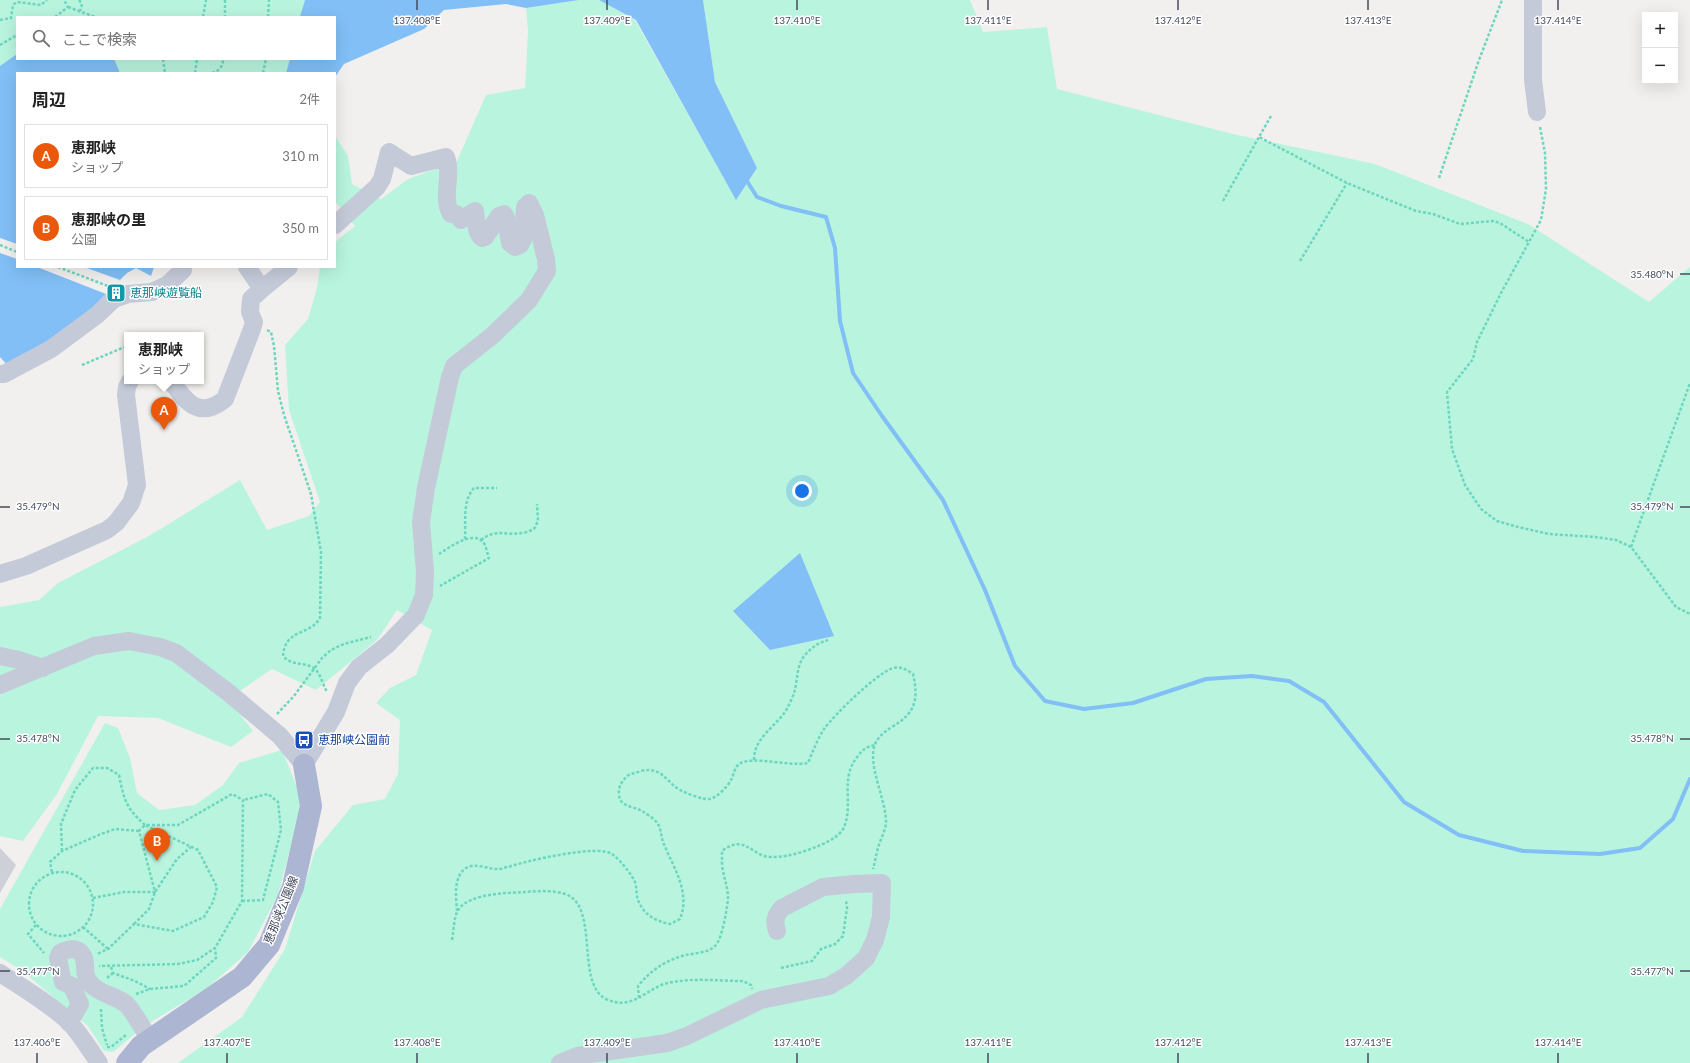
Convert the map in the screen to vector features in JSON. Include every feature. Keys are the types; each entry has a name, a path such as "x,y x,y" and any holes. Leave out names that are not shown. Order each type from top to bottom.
{"main road":[{"name":"恵那峡公園線","path":"127,1063 141,1046 145,1032 242,977 269,945 293,887 311,806 304,765"}],"street":[{"path":"1533,0 1533,80 1537,112"},
{"path":"0,685 94,646 129,641 160,647 176,653 194,665 280,736 304,765 338,706 347,683 359,667 387,645 416,615 424,595 425,562 421,522 426,488 450,377 454,366 492,335 529,300 547,271 546,259 536,215 529,204 525,207 523,239 520,245 515,247 510,244 504,214 499,216 485,237 482,238 479,236 475,225 475,211 461,220 456,214 451,214 448,208 446,157 411,166 389,152 382,179 377,187 336,223"},
{"path":"0,374 4,374 51,349 97,315 114,299 128,294 152,292 167,285 183,270 183,268"},
{"path":"248,268 262,290"},
{"path":"173,384 184,400 199,408 206,408 220,403 225,399 229,392 254,322 250,312 252,299 288,268"},
{"path":"0,574 26,566 107,530 116,523 131,503 137,485 126,396 128,384"},
{"path":"0,656 19,660 42,668"},
{"path":"560,1063 576,1056 667,1043 687,1036 761,1000 829,986 846,976 866,958 875,940 882,917 882,883 844,884 823,887 782,908 777,914 774,922 777,931"},
{"path":"69,1022 80,1004 72,986 63,982 58,958 60,953 66,950 74,949 80,952 85,962 86,978 99,992 126,1004 145,1032"},
{"path":"0,973 69,1022 99,1063"}],"path":[{"path":"0,20 11,18 13,6 17,2 41,4 48,0"},
{"path":"64,0 68,7 92,16"},
{"path":"80,0 82,4 80,11"},
{"path":"203,16 206,0"},
{"path":"225,0 225,16"},
{"path":"268,16 269,0"},
{"path":"1440,178 1479,60 1502,0"},
{"path":"56,16 68,7"},
{"path":"0,45 16,36"},
{"path":"163,60 165,72"},
{"path":"195,72 197,60"},
{"path":"214,72 219,70 223,65 223,60"},
{"path":"263,72 266,60"},
{"path":"1537,112 1545,153 1546,189 1541,220 1501,292 1477,342 1473,358 1447,392 1452,449 1465,485 1481,509 1497,521 1518,528 1549,534 1595,536 1616,540 1632,547 1676,607 1690,614"},
{"path":"1223,201 1271,116"},
{"path":"1259,136 1347,183 1416,211 1433,214 1460,224 1493,221 1500,222 1529,242"},
{"path":"1300,261 1347,183"},
{"path":"0,246 16,252"},
{"path":"61,268 114,288"},
{"path":"254,322 271,332 274,346 278,391 284,415 311,494 321,552 320,618 316,625 296,633 284,646 283,656 288,661 314,669 320,676 328,694 338,706"},
{"path":"82,365 124,347"},
{"path":"1632,547 1690,383"},
{"path":"465,539 466,500 468,494 474,488 497,488"},
{"path":"481,540 487,535 497,532 520,534 534,529 538,521 537,504"},
{"path":"424,595 489,558 483,541 478,538 465,539 425,562"},
{"path":"267,725 294,696 322,658 331,650 344,644 392,632 399,633"},
{"path":"754,760 754,751 759,740 784,714 788,707 795,692 798,673 804,656 816,643 828,640"},
{"path":"452,940 457,910 456,888 460,875 467,868 476,866 499,869 528,861 591,850 605,850 612,854 627,870 635,883 638,900 646,914 658,921 670,924 680,919 683,912 682,882 663,841 659,825 640,810 627,806 619,798 618,789 621,782 630,774 648,770 657,772 667,778 680,790 707,800 713,799 731,781 735,769 739,764 754,760 782,764 808,763 817,739 830,721 877,678 893,668 903,668 913,674 916,689 915,703 910,714 901,722 881,734 875,746 873,763 885,809 886,824 878,848 870,884"},
{"path":"639,998 638,986 648,973 662,964 684,956 708,950 715,946 720,938 728,900 728,887 722,866 722,850 731,844 741,844 762,855 771,857 783,856 808,850 834,838 844,828 847,812 847,783 849,772 855,759 865,747 875,746"},
{"path":"62,851 61,824 75,790 93,768 107,768 119,775 125,801 134,815 145,825 198,850 217,887 213,902 204,917 173,931 134,924"},
{"path":"52,872 50,862 62,851 101,834 115,829 138,831 145,825 178,825 232,794 243,800 268,794 278,802 281,830 263,900 242,901"},
{"path":"85,962 111,967 178,964 197,960 215,948 242,901 243,800"},
{"path":"138,831 155,892"},
{"path":"85,962 108,949 149,909 155,892 177,859 191,847"},
{"path":"63,871 74,874 83,879 90,888 93,898 93,909 90,919 75,933 64,936 54,935 44,931 36,925 30,916 28,905 29,894 34,885 42,877 52,872 63,871"},
{"path":"781,968 812,961 821,949 835,944 842,936 847,908 844,884"},
{"path":"93,898 124,892 155,892"},
{"path":"457,910 464,903 491,895 532,892 566,894 574,900 584,921 590,974 594,987 605,999 624,1002 635,1001 664,984 682,980 743,981 751,985 756,1002"},
{"path":"36,925 28,934 44,953 58,958"},
{"path":"83,927 108,949"},
{"path":"126,1004 132,996 150,989 184,986 216,958 215,948"},
{"path":"111,967 113,973 136,981 150,989"},
{"path":"102,1041 105,1047 111,1047 145,1032"}],"green space":[{"path":"0,0 338,0 317,16 16,16 16,60 314,60 313,72 16,72 16,73 0,81"},
{"path":"579,0 599,0 635,20 736,199 757,168 715,82 703,0 970,0 983,32 1047,27 1057,89 1233,134 1375,164 1528,224 1649,302 1690,267 1690,1063 178,1063 242,1017 285,949 315,851 353,805 385,799 398,774 400,720 376,703 390,688 416,675 432,630 397,610 377,640 316,690 272,669 228,699 253,731 231,747 158,718 98,716 57,794 23,841 0,836 0,607 39,600 58,583 149,536 240,480 267,530 309,516 320,502 289,410 285,345 308,319 317,288 320,268 336,268 336,241 355,226 336,202 336,138 348,156 352,184 381,199 408,179 457,161 486,95 525,88 528,32 526,8"},
{"path":"105,723 118,728 130,758 137,793 159,810 195,805 223,785 239,763 282,750 301,797 296,827 278,895 248,952 206,989 146,1025 113,1052 104,1051 88,1026 21,970 0,957 0,909"}],"water":[{"path":"305,0 579,0 526,8 506,4 444,10 424,29 344,64 336,76 336,72 286,72 290,60 336,60 336,16 300,16"},
{"path":"599,0 703,0 715,82 757,168 736,200 636,20"},
{"path":"16,55 16,60 114,60 120,72 16,72 16,268 136,268 127,273 81,319 10,368 0,357 0,66"},
{"path":"136,268 154,268 151,276"},
{"path":"800,553 834,636 770,650 733,611"}],"pier":[{"path":"0,238 16,244 16,259 0,253"},
{"path":"40,268 87,268 120,280 106,294"}],"building":[{"path":"0,848 16,865 0,893"}],"waterway":[{"path":"745,178 757,197 781,206 826,217 835,248 840,321 853,373 882,416 943,500 985,590 1015,666 1045,701 1084,709 1133,703 1206,679 1252,676 1289,681 1324,702 1404,802 1459,835 1523,851 1600,854 1640,848 1673,819 1690,779"}],"place":[{"name":"恵那峡遊覧船","path":"116,293"},
{"name":"恵那峡","path":"164,430"},
{"name":"恵那峡公園前","path":"304,740"},
{"name":"恵那峡の里","path":"157,861"}]}
